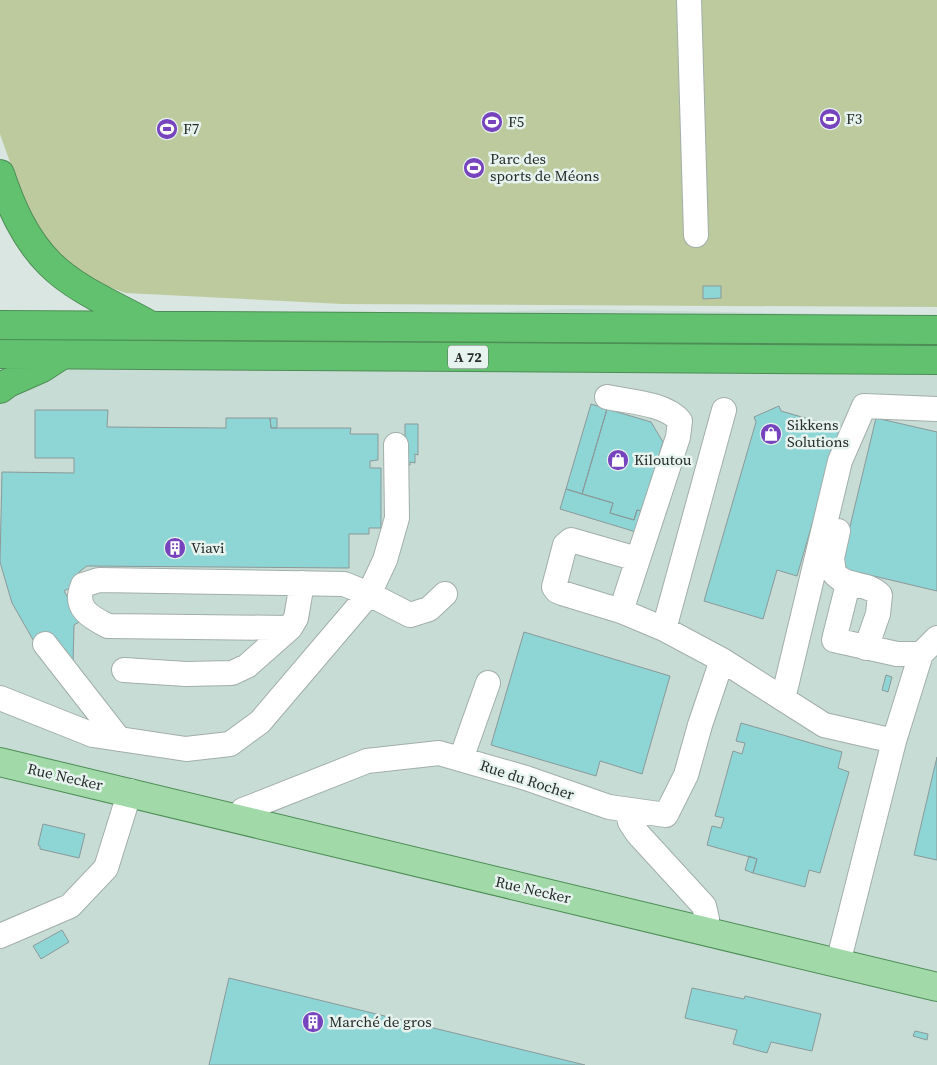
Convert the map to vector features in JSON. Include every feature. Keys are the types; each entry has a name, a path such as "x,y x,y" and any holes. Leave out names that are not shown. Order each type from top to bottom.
{"highway":[{"path":"0,174 22,229 50,264 78,285 152,326"},
{"name":"A 72","path":"0,325 937,330"},
{"name":"A 72","path":"0,354 937,360"},
{"path":"0,389 63,355"}],"main road":[{"name":"Rue Necker","path":"0,762 242,816 840,957 937,987"},
{"name":"Rue Necker","path":"840,957 937,972"}],"lane":[{"path":"689,0 696,235"},
{"path":"607,397 656,407 674,414 680,422 678,437 621,611"},
{"path":"783,699 840,461 864,406 937,409"},
{"path":"664,629 724,410"},
{"path":"861,440 832,558 834,573 848,584 874,589 880,595 878,614 866,648"},
{"path":"0,698 93,735 186,749 230,744 260,722 369,594 385,560 397,518 396,445"},
{"path":"637,558 571,540 565,545 554,586 557,591 621,611 664,629 722,660 824,725 894,742"},
{"path":"290,628 108,626 88,616 80,605 79,593 83,585 99,580 344,584 369,594 410,615 429,609 445,594"},
{"path":"124,670 186,674 232,672 247,666 263,654 290,628 296,618 302,584"},
{"path":"848,584 834,640 897,654 929,646"},
{"path":"45,644 119,739"},
{"path":"840,957 894,742 929,646"},
{"name":"Rue du Rocher","path":"242,816 367,760 439,752 526,778 609,807 666,815 686,776 700,725 722,660"},
{"path":"461,759 488,683"},
{"path":"0,936 70,906 106,868 130,792"},
{"path":"628,810 630,822 638,834 704,906 706,925"}],"shaded area":[{"path":"571,309 937,316 937,1065 0,1065 0,332"}],"green space":[{"name":"Parc des sports de Méons","path":"0,0 937,0 937,307 342,304 126,293 91,281 58,257 33,227 0,134"}],"building":[{"path":"703,286 721,286 721,298 703,299"},
{"path":"591,404 607,409 582,494 566,489"},
{"path":"779,406 781,411 840,428 797,576 777,570 763,619 704,601 756,422 754,417"},
{"path":"607,409 651,422 663,442 642,511 637,510 634,520 610,513 613,503 582,494"},
{"name":"Viavi","path":"35,410 108,410 107,427 226,428 226,418 270,418 271,428 351,428 350,434 378,434 378,460 370,461 370,468 381,468 381,528 369,528 369,534 349,534 349,568 87,566 80,571 75,585 64,591 81,621 74,625 73,665 36,645 12,603 0,562 2,472 74,473 74,458 35,458"},
{"path":"270,418 277,418 277,428 271,428"},
{"path":"876,418 937,432 937,591 840,568"},
{"path":"405,424 418,424 418,455 415,454 415,463 410,462 410,465 405,464"},
{"path":"566,489 613,503 610,513 634,520 637,510 642,511 636,532 560,509"},
{"path":"524,632 670,676 642,774 600,761 596,776 491,745"},
{"path":"886,675 892,677 888,692 882,690"},
{"path":"741,723 842,752 838,768 849,772 820,873 809,870 805,887 753,873 757,859 707,845 712,826 721,828 724,818 715,816 733,751 742,754 745,743 736,741"},
{"path":"937,757 937,860 914,855"},
{"path":"43,824 85,834 79,858 40,849 38,845"},
{"path":"749,856 757,859 753,873 745,870"},
{"path":"62,930 69,942 41,959 33,946"},
{"name":"Marché de gros","path":"229,978 585,1065 209,1065"},
{"path":"692,988 744,999 745,996 821,1014 812,1051 771,1042 767,1053 733,1044 737,1030 685,1018"},
{"path":"915,1031 928,1034 927,1040 913,1036"}],"place":[{"name":"F3","path":"830,119"},
{"name":"F5","path":"492,122"},
{"name":"F7","path":"167,129"},
{"name":"Parc des sports de Méons","path":"474,168"},
{"name":"Sikkens Solutions","path":"771,434"},
{"name":"Kiloutou","path":"618,460"},
{"name":"Viavi","path":"175,548"},
{"name":"Marché de gros","path":"313,1022"}]}
